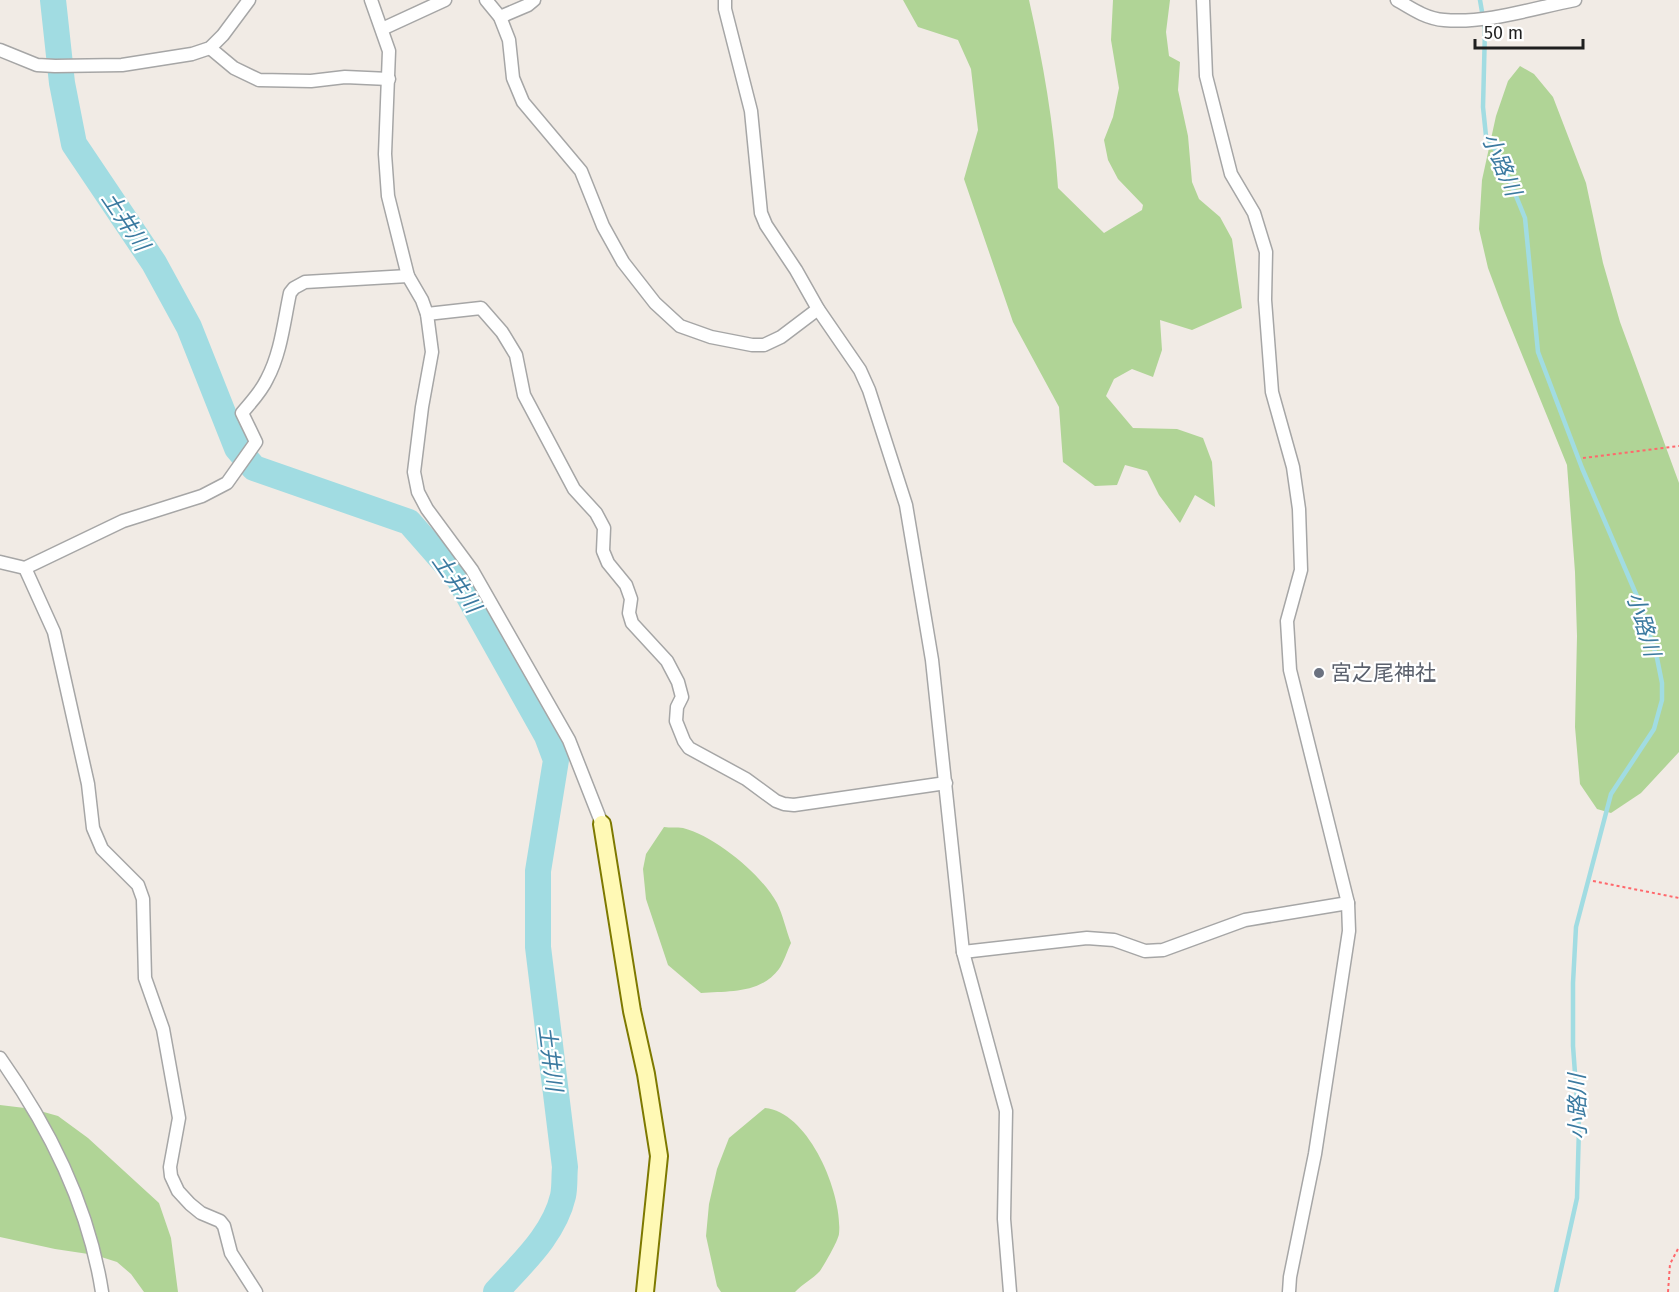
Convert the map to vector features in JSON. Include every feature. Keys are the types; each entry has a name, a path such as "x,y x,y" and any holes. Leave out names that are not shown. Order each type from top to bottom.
{"street":[{"path":"0,50 37,65 55,66 122,65 192,54 210,48 234,23 249,0"},
{"path":"371,0 389,51 385,154 388,196 408,276 428,314 432,352 414,472 418,492 472,570 569,741 602,824 632,1011 655,1122 659,1156 645,1292"},
{"path":"382,29 445,0"},
{"path":"486,0 500,17 509,40 513,78 523,102 581,171 603,226 623,262 655,303 680,326 711,338 752,345 764,345 781,337 818,309"},
{"path":"500,17 534,0"},
{"path":"724,0 751,111 761,213 766,225 796,270 818,309 860,370 869,390 906,505 932,660 963,952 1006,1111 1004,1219 1010,1292"},
{"path":"1203,0 1206,76 1231,174 1254,213 1266,252 1265,300 1272,392 1293,467 1299,509 1301,570 1287,621 1290,670 1348,903 1349,931 1342,978 1315,1154 1290,1277 1290,1292"},
{"path":"1397,0 1420,14 1443,20 1484,19 1569,1"},
{"path":"210,48 234,68 259,80 312,81 345,77 389,79"},
{"path":"0,562 25,568 123,521 202,496 227,483 256,442 242,413 268,378 275,360 290,293 294,288 305,282 408,276"},
{"path":"428,314 481,308 502,332 516,355 524,395 574,489 596,513 604,528 603,551 608,563 626,585 632,599 629,613 632,623 667,661 678,682 682,697 677,707 676,721 679,733 689,748 746,778 776,801 784,804 794,805 946,783"},
{"path":"25,568 54,632 88,784 93,828 102,849 138,885 142,898 145,978 164,1029 179,1118 170,1167 171,1176 178,1191 190,1203 201,1213 220,1221 224,1226 231,1253 256,1292"},
{"path":"963,952 1087,938 1114,940 1145,951 1162,950 1245,920 1348,903"},
{"path":"0,1058 48,1132 73,1188 98,1268 102,1292"}],"path":[{"path":"1583,459 1679,446"},
{"path":"1593,881 1679,898"},
{"path":"1668,1292 1670,1264 1679,1247"}],"green space":[{"path":"903,0 1029,0 1047,93 1058,188 1104,233 1142,210 1143,205 1118,179 1108,160 1104,140 1113,117 1119,88 1111,40 1113,0 1170,0 1166,32 1169,56 1180,62 1178,90 1188,136 1192,182 1199,199 1220,217 1232,239 1242,308 1192,330 1160,320 1162,350 1153,377 1132,369 1114,379 1106,396 1133,428 1177,429 1203,438 1212,462 1215,507 1195,495 1180,523 1159,495 1147,471 1125,465 1117,485 1095,486 1063,462 1059,407 1013,322 964,179 978,130 971,69 958,40 918,27"},
{"path":"1520,66 1534,74 1553,97 1586,183 1603,263 1620,322 1679,483 1679,752 1641,793 1611,813 1597,809 1580,784 1575,727 1577,636 1575,572 1567,465 1488,268 1479,229 1482,180 1496,116 1508,81"},
{"path":"664,827 683,828 696,832 723,848 760,880 777,903 791,943 779,969 763,983 743,990 701,993 668,965 646,899 643,869 646,854"},
{"path":"0,1105 33,1109 58,1116 88,1138 159,1203 171,1238 178,1292 144,1292 131,1274 117,1262 95,1255 0,1237"},
{"path":"765,1108 781,1113 796,1124 809,1139 829,1178 839,1217 839,1234 820,1271 795,1292 721,1292 717,1286 706,1236 709,1204 717,1169 729,1138"}],"waterway":[{"name":"土井川","path":"53,0 62,83 74,144 154,263 189,327 237,448 254,468 409,522 459,579 547,736 556,760 538,871 538,947 565,1167 564,1189 559,1210 552,1224 526,1260 496,1292"},
{"name":"小路川","path":"1480,0 1485,29 1483,107 1486,136 1500,157 1525,218 1538,352 1582,468 1639,601 1657,658 1662,683 1662,700 1654,729 1611,794 1576,927 1573,1046 1579,1128 1577,1198 1556,1292"}],"place":[{"name":"宮之尾神社","path":"1319,673"}]}
